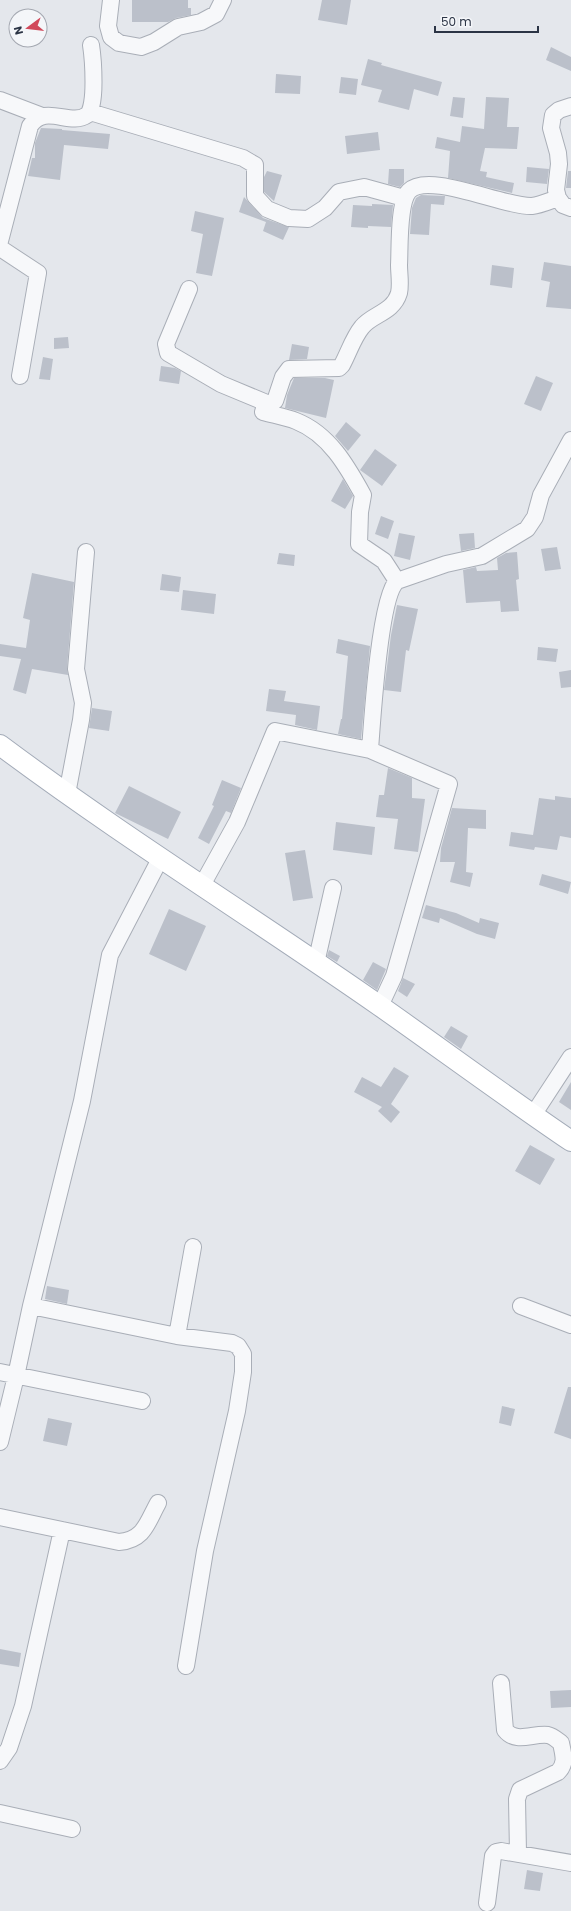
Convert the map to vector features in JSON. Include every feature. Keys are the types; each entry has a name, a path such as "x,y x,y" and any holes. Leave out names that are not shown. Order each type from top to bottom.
{"main road":[{"path":"0,745 67,794 201,887 380,1006 571,1141"}],"street":[{"path":"112,0 108,26 111,37 119,43 141,47 154,42 178,27 201,22 216,14 223,0"},
{"path":"0,100 42,116 76,118 85,116 90,112 93,84 91,45"},
{"path":"571,106 559,110 553,115 551,128 558,153 559,164 556,190 558,198 563,204 571,208"},
{"path":"90,112 243,158 255,165 255,196 266,209 289,218 308,219 325,208 339,192 364,187 404,198"},
{"path":"0,241 30,126 34,120 42,116"},
{"path":"189,289 166,344 168,353 221,384 269,404 275,400 283,377 289,369 338,368 342,365 362,326 380,315 392,303 398,293 400,283 399,266 404,198 414,187 430,184 516,204 532,206 558,198"},
{"path":"0,248 38,273 20,376"},
{"path":"266,403 263,412 297,421 323,436 346,466 363,495 360,512 359,544 384,561 397,581"},
{"path":"370,750 374,694 385,613 393,584 397,581 446,564 482,556 527,529 535,517 541,495 571,440"},
{"path":"67,794 81,720 82,703 76,669 86,552"},
{"path":"201,887 237,822 276,731 370,750 449,784 394,976 380,1006"},
{"path":"0,1442 31,1306 82,1101 110,955 160,858"},
{"path":"316,963 333,888"},
{"path":"533,1115 571,1057"},
{"path":"177,1336 193,1247"},
{"path":"31,1306 177,1336 232,1343 238,1346 243,1354 243,1372 237,1411 205,1551 186,1666"},
{"path":"521,1306 571,1325"},
{"path":"0,1372 142,1401"},
{"path":"0,1517 119,1542 126,1542 141,1534 158,1503"},
{"path":"0,1761 9,1748 23,1706 62,1530"},
{"path":"502,1683 505,1730 509,1735 516,1737 547,1735 555,1738 561,1743 564,1760 563,1767 558,1772 520,1790 517,1799 518,1853"},
{"path":"0,1813 72,1829"},
{"path":"487,1903 493,1856 496,1852 501,1851 518,1853 571,1863"}],"building":[{"path":"132,0 188,0 188,8 191,8 191,15 176,18 168,22 132,22"},
{"path":"322,0 351,0 347,25 318,20"},
{"path":"551,47 571,57 571,71 546,60"},
{"path":"368,59 382,63 381,65 442,82 438,96 414,89 409,110 378,102 382,90 361,85"},
{"path":"276,74 301,76 300,94 275,93"},
{"path":"341,77 358,79 356,95 339,93"},
{"path":"453,97 465,98 463,118 450,116"},
{"path":"486,97 509,98 507,127 519,127 517,149 485,148 480,171 487,172 486,177 514,183 512,193 448,178 450,151 435,148 437,137 460,142 462,126 484,129"},
{"path":"41,128 110,134 108,149 64,145 60,180 28,176 32,158 35,158 35,143"},
{"path":"378,132 380,150 347,154 345,136"},
{"path":"527,167 549,169 547,184 526,182"},
{"path":"389,169 404,169 404,183 400,187 388,184"},
{"path":"267,171 282,175 274,201 264,192 264,177"},
{"path":"568,171 571,171 571,188 566,188"},
{"path":"421,195 445,196 444,205 431,204 429,235 410,234 412,208 416,198"},
{"path":"244,197 263,218 289,227 283,240 263,231 266,222 239,212"},
{"path":"372,204 393,205 391,227 351,227 353,205 372,206"},
{"path":"195,211 224,218 212,276 196,273 203,234 191,231"},
{"path":"544,262 571,266 571,309 546,307 550,282 541,280"},
{"path":"492,265 514,268 512,288 490,285"},
{"path":"68,337 69,348 54,349 54,338"},
{"path":"292,344 309,347 307,359 289,360"},
{"path":"43,357 53,359 50,380 39,379"},
{"path":"161,366 175,368 181,371 179,384 159,381"},
{"path":"536,376 553,383 541,411 524,404"},
{"path":"294,378 325,378 334,380 326,418 285,408 287,395"},
{"path":"346,422 361,435 348,451 335,436"},
{"path":"375,449 397,465 382,486 360,470"},
{"path":"343,479 353,496 345,509 331,501"},
{"path":"381,516 394,521 388,539 375,534"},
{"path":"399,533 415,536 410,560 394,556"},
{"path":"474,533 475,548 461,551 459,534"},
{"path":"557,547 561,569 545,571 541,549"},
{"path":"517,552 519,579 516,580 519,611 501,612 500,601 466,603 463,570 476,567 477,571 498,570 497,558 506,553"},
{"path":"279,553 295,555 294,566 277,564"},
{"path":"32,573 74,582 67,668 68,675 32,669 26,694 13,690 21,659 0,656 0,644 26,648 30,620 23,618"},
{"path":"162,574 181,577 179,592 160,590"},
{"path":"183,590 216,594 214,614 181,610"},
{"path":"397,605 418,609 409,651 406,650 401,692 384,690 391,635"},
{"path":"338,639 370,646 361,739 338,734 342,719 348,656 336,653"},
{"path":"538,647 558,649 556,662 537,660"},
{"path":"571,670 571,687 561,688 559,672"},
{"path":"269,689 286,691 284,701 320,706 317,730 295,725 296,715 266,711"},
{"path":"92,708 112,711 109,731 89,728"},
{"path":"388,768 412,778 412,798 425,799 418,852 394,849 398,819 376,817 379,795 384,795"},
{"path":"222,780 241,788 231,813 226,811 209,844 198,838 214,806 212,805"},
{"path":"129,786 181,812 168,839 115,813"},
{"path":"555,796 571,798 571,838 560,836 557,850 535,847 534,850 509,846 511,832 533,835 539,798 555,800"},
{"path":"452,808 486,810 486,829 468,828 466,872 473,873 470,887 450,882 455,862 440,862 441,848"},
{"path":"336,822 375,827 372,855 333,850"},
{"path":"305,850 313,898 293,901 285,853"},
{"path":"542,874 571,882 568,894 539,885"},
{"path":"426,905 456,913 479,923 480,918 499,923 495,939 477,934 440,918 439,923 422,918"},
{"path":"169,909 206,926 186,971 149,954"},
{"path":"329,950 340,956 337,962 327,956"},
{"path":"373,962 386,969 377,990 363,980"},
{"path":"403,978 415,984 407,997 398,991"},
{"path":"451,1026 468,1036 461,1049 444,1037"},
{"path":"394,1067 409,1076 391,1104 400,1112 391,1123 378,1111 382,1107 354,1092 362,1077 381,1087"},
{"path":"571,1082 571,1110 559,1102"},
{"path":"530,1145 555,1159 540,1185 515,1171"},
{"path":"47,1286 69,1290 67,1304 45,1299"},
{"path":"568,1387 571,1387 571,1439 554,1433"},
{"path":"502,1406 515,1409 511,1426 499,1423"},
{"path":"48,1418 72,1423 67,1446 43,1441"},
{"path":"0,1649 21,1653 19,1667 0,1664"},
{"path":"571,1690 571,1707 551,1708 550,1691"},
{"path":"527,1870 543,1873 540,1891 524,1889"}]}
